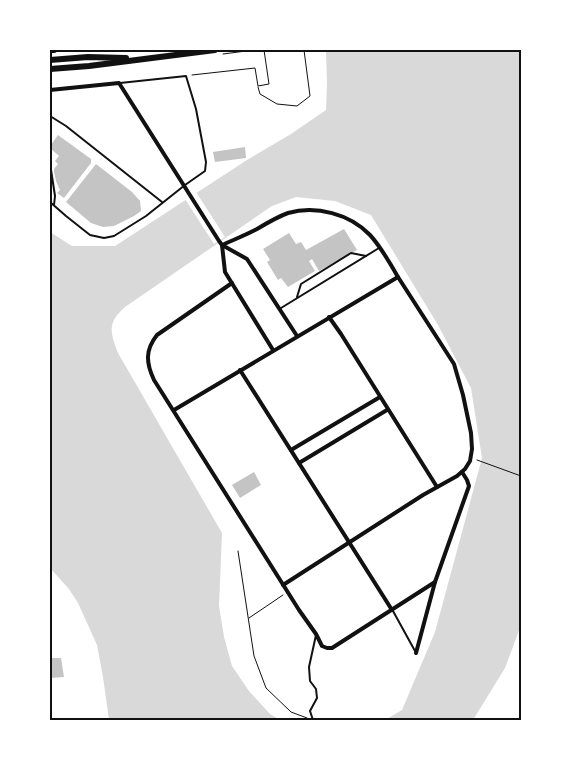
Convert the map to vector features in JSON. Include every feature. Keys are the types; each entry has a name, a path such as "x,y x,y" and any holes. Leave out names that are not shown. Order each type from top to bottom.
{"main road":[{"path":"50,69 215,50"},
{"path":"50,60 88,57 145,58"}],"street":[{"path":"50,90 119,83 220,243 225,272 273,350"},
{"path":"220,243 256,230 288,213 306,210 331,213 356,224 369,235 379,248 454,364 458,373 470,433 471,458 462,472 284,585"},
{"path":"220,243 246,259 296,336"},
{"path":"174,410 398,277"},
{"path":"232,283 157,334 151,342 148,353 150,373 322,646 332,648 436,582"},
{"path":"329,317 437,488"},
{"path":"240,370 392,610"},
{"path":"291,450 380,397"},
{"path":"299,463 387,410"},
{"path":"416,653 436,582 469,486 462,472"}],"lane":[{"path":"50,202 90,235 104,238 114,236 146,216 205,171 206,162 196,109 186,76 119,83"},
{"path":"50,116 66,126 162,202"},
{"path":"50,163 55,196 54,205"},
{"path":"279,309 379,248"},
{"path":"297,298 301,284 351,254 366,256"},
{"path":"392,610 416,653"},
{"path":"312,720 310,711 317,698 316,690 310,681 309,667 316,634"}],"path":[{"path":"249,51 254,50"},
{"path":"258,86 268,84 264,50"},
{"path":"186,76 255,68 260,94 277,104 297,106 310,96 304,50"},
{"path":"471,458 521,476"},
{"path":"238,551 254,656 266,688 291,712 312,720"},
{"path":"248,618 288,592"}],"shaded area":[{"path":"326,50 521,50 521,625 505,668 473,720 385,720 402,710 435,632 482,458 471,388 438,325 371,215 335,201 296,197 272,206 125,307 115,318 112,328 113,339 118,353 222,533 219,606 224,637 232,666 249,691 270,714 280,720 109,720 97,645 78,603 69,589 50,568 50,232 72,246 115,246 247,160 291,134 326,110"}],"pier":[{"path":"196,192 225,237 214,244 185,199"}],"building":[{"path":"58,135 91,159 91,163 64,198 57,193 60,190 54,172 58,164 55,161 59,156 50,148"},
{"path":"245,147 246,158 215,162 213,152"},
{"path":"96,164 132,192 140,201 141,211 114,226 103,227 91,223 66,202"},
{"path":"344,229 357,250 319,271 312,259 309,261 315,271 288,287 281,278 278,280 267,262 270,260 263,249 289,233 296,244 301,242 306,250"},
{"path":"254,472 261,485 240,498 232,485"},
{"path":"50,658 61,658 64,677 50,678"}]}
